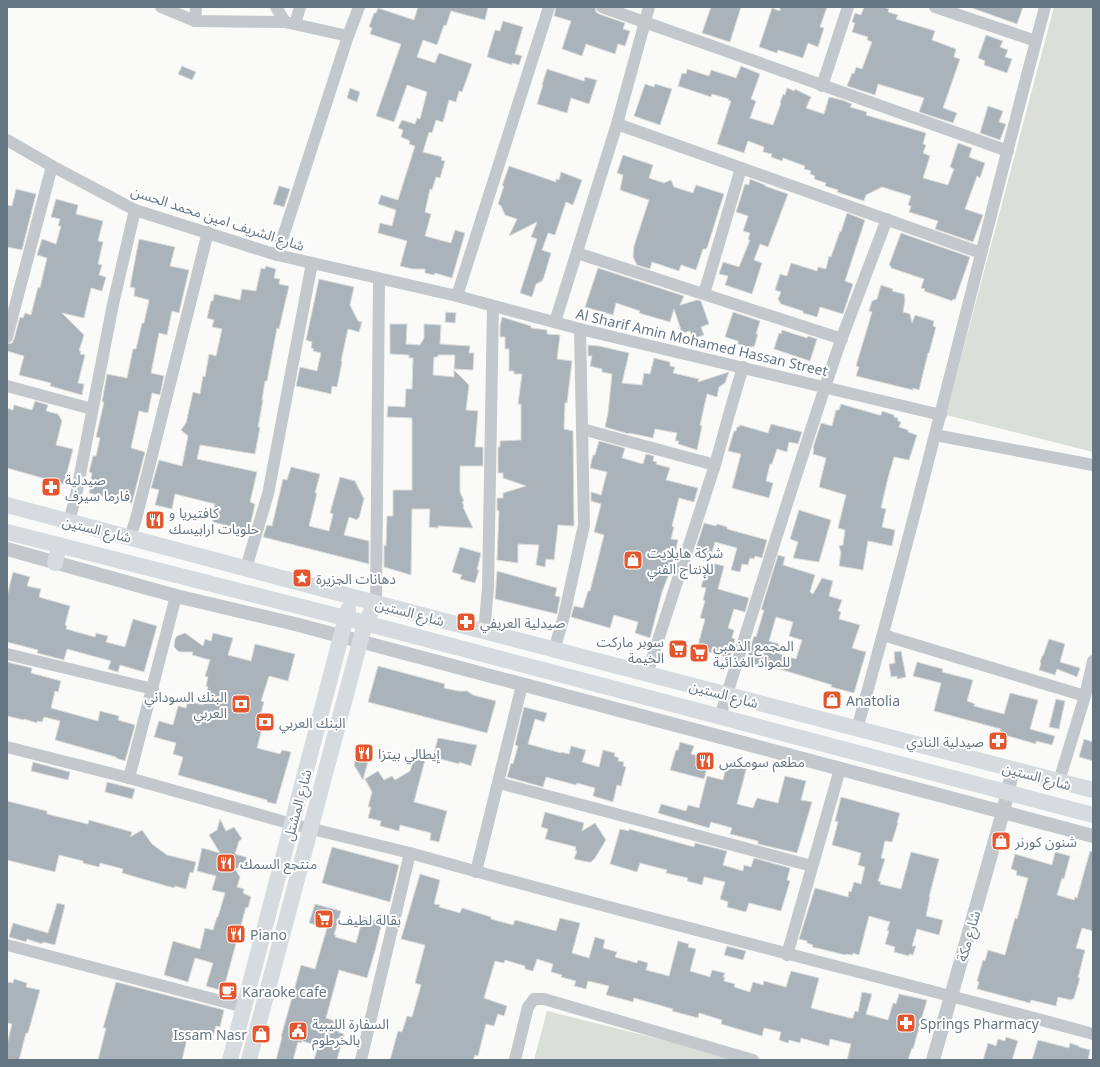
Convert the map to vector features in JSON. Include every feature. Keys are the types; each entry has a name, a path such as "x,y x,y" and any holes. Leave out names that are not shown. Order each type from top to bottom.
{"main road":[{"name":"شارع الستين","path":"7,505 484,632 1093,790"},
{"name":"شارع الستين","path":"7,532 684,707 1093,815"},
{"path":"55,562 59,545"},
{"name":"شارع المشتل","path":"230,1060 352,596"},
{"name":"شارع المشتل","path":"249,1060 365,624 376,603"},
{"path":"684,707 689,685"}],"street":[{"path":"161,7 195,21 290,23 348,36"},
{"path":"195,21 196,7"},
{"path":"276,7 290,23"},
{"path":"290,23 300,7"},
{"path":"277,255 348,36 359,7"},
{"path":"457,296 549,7"},
{"path":"602,7 1008,151"},
{"path":"555,322 617,124 649,7"},
{"path":"822,86 848,7"},
{"path":"935,7 1036,41"},
{"path":"857,729 941,414 1045,7"},
{"path":"617,124 981,253"},
{"name":"شارع الشريف امين محمد الحسن","path":"7,140 52,166 135,210 277,255 457,296"},
{"path":"7,337 52,166"},
{"path":"704,294 741,168"},
{"path":"69,522 76,496 92,409 135,210"},
{"path":"720,717 749,621 842,339 887,219"},
{"path":"130,537 138,511 208,232"},
{"path":"577,253 842,339"},
{"path":"246,568 268,494 312,263"},
{"path":"376,603 378,517 379,279"},
{"name":"Al Sharif Amin Mohamed Hassan Street","path":"457,296 580,329 941,414"},
{"path":"484,632 488,588 493,306"},
{"path":"554,650 564,616 584,525 580,329"},
{"path":"647,674 715,465 744,367"},
{"path":"7,386 92,409"},
{"path":"582,430 715,465"},
{"path":"935,435 1093,465"},
{"path":"7,550 176,596 295,624 1093,836"},
{"path":"129,778 176,596"},
{"path":"883,635 1085,696"},
{"path":"7,654 153,688"},
{"path":"1059,781 1085,696 1093,661"},
{"path":"476,872 522,685"},
{"path":"7,747 129,778 292,824 410,853 787,955 951,996 1093,1034"},
{"path":"787,955 840,769"},
{"name":"شارع مكة","path":"933,1060 1003,812 1013,769"},
{"path":"499,783 812,866"},
{"path":"361,1060 410,853"},
{"path":"7,946 244,1006"},
{"path":"515,1060 528,1007 534,999 544,998 754,1060"}],"shaded area":[{"path":"1054,7 1093,7 1093,452 946,415"},
{"path":"547,1011 743,1060 534,1060"}],"building":[{"path":"418,7 488,7 485,20 451,11 437,45 423,40 417,57 435,63 439,53 472,64 462,92 459,91 456,102 449,100 443,122 436,120 432,133 429,132 423,152 442,157 441,160 445,161 440,178 436,177 432,190 430,189 425,212 431,214 425,236 451,243 455,230 465,233 452,278 435,273 434,275 425,273 425,269 412,269 400,266 407,241 378,233 380,223 392,226 396,210 378,204 381,195 398,200 415,146 409,144 410,141 401,137 403,130 398,128 402,120 415,124 417,118 420,119 427,92 407,85 394,122 376,116 401,44 370,34 372,28 369,27 374,13 376,13 378,8 414,20"},
{"path":"556,7 595,7 596,12 599,14 625,23 623,29 630,31 625,46 618,44 615,54 586,44 582,56 562,49 571,21 554,16"},
{"path":"711,7 741,7 730,42 702,33"},
{"path":"780,7 827,7 820,27 824,28 818,47 808,43 803,58 778,50 777,53 759,47 772,8 780,11"},
{"path":"864,7 884,7 889,9 888,12 898,15 896,19 935,31 932,40 956,49 954,57 960,59 943,108 957,113 953,123 919,112 924,98 878,84 875,95 847,86 856,67 862,69 872,42 867,40 868,37 852,32 855,23 852,22 855,13 861,15"},
{"path":"972,7 1023,7 1017,24"},
{"path":"503,21 523,27 515,54 522,56 519,65 512,63 512,65 487,57 495,30 500,31"},
{"path":"986,35 1003,41 1000,47 1008,50 1005,57 1012,59 1007,73 984,65 985,61 978,58"},
{"path":"182,66 196,72 192,80 178,74"},
{"path":"741,66 760,74 751,99 756,101 750,118 773,125 783,94 785,95 787,88 794,91 795,89 811,97 806,108 824,114 829,97 842,100 852,104 850,107 867,112 866,115 926,133 923,144 926,145 923,153 930,156 923,178 948,185 954,169 950,167 958,143 972,148 969,157 985,163 980,178 977,176 965,209 983,215 973,242 935,229 938,221 909,212 911,206 908,205 911,196 882,187 866,195 864,201 837,192 838,190 825,186 826,183 814,179 815,176 810,174 811,171 804,169 805,166 783,158 782,161 771,157 772,154 763,152 764,147 748,141 744,153 717,144 731,101 712,94 711,97 678,86 682,73 686,74 687,69 709,76 711,70 736,78"},
{"path":"547,69 584,81 585,77 597,80 589,104 571,98 567,113 537,104"},
{"path":"645,84 654,87 655,84 672,89 660,125 634,116"},
{"path":"350,88 360,92 357,102 347,98"},
{"path":"988,106 1003,111 999,122 1006,124 1000,140 980,133"},
{"path":"623,155 653,165 649,178 664,183 671,180 674,187 693,193 696,185 724,194 707,248 703,249 696,270 681,265 679,271 652,262 650,269 637,265 633,257 634,246 649,200 620,190 623,175 617,173"},
{"path":"509,166 556,182 556,179 559,180 561,172 582,180 573,205 566,202 555,235 548,233 542,250 551,253 544,277 542,281 536,284 532,297 520,293 537,239 531,237 537,222 509,236 517,219 505,215 501,206 498,204"},
{"path":"750,179 788,194 768,247 760,244 754,260 762,263 752,294 725,285 728,276 719,274 723,262 739,267 750,240 748,240 750,233 743,231 748,216 736,212 745,184 749,185"},
{"path":"279,186 290,189 284,207 273,204"},
{"path":"16,189 36,194 22,250 7,247 7,205 12,206"},
{"path":"56,199 78,205 76,214 103,221 98,241 103,242 98,264 102,265 99,275 106,277 102,291 91,288 84,318 62,313 84,335 79,351 81,351 80,354 85,355 78,383 84,384 82,395 50,386 51,383 19,375 24,356 7,351 7,344 12,343 14,339 20,317 23,318 25,313 31,315 38,287 40,288 47,258 37,255 42,239 56,244 61,226 58,226 60,219 51,217"},
{"path":"847,213 865,220 845,281 853,284 843,314 820,307 817,317 781,304 778,299 781,292 775,290 780,274 787,276 791,263 817,271 818,267 826,269 829,256 831,257"},
{"path":"901,233 970,257 955,300 953,299 952,301 924,291 925,289 921,288 924,279 891,268 889,265"},
{"path":"139,239 175,247 170,266 189,270 179,313 172,311 167,335 159,333 151,373 164,376 160,395 152,393 148,413 139,411 131,448 145,452 132,503 89,493 92,473 89,472 93,456 96,456 100,438 96,437 104,402 102,402 107,374 127,378 133,349 136,349 149,300 134,296 135,288 130,287"},
{"path":"266,266 276,269 274,278 280,279 279,284 289,286 279,329 277,328 267,381 265,381 258,427 260,427 255,454 200,445 197,459 257,472 250,502 255,504 249,531 213,522 211,519 215,504 175,494 172,509 155,505 159,490 151,488 159,460 182,466 188,436 181,430 186,423 193,392 200,394 209,354 216,356 222,329 212,327 214,320 207,318 214,294 240,300 242,289 256,291 261,268 265,269"},
{"path":"598,268 684,296 680,305 697,300 701,301 709,324 701,327 704,335 692,339 690,331 682,333 674,309 670,322 639,313 640,311 616,303 613,315 585,307"},
{"path":"319,279 354,287 350,305 358,321 362,322 359,332 348,329 337,387 332,386 331,394 296,386 300,367 317,371 321,353 313,351 314,349 311,348 312,342 306,340"},
{"path":"881,285 893,289 892,291 904,294 905,300 903,312 910,314 912,323 915,315 934,321 933,326 936,327 919,390 913,388 913,390 856,376 859,367 856,366 872,312 869,311 872,301 877,299"},
{"path":"446,312 456,313 455,323 445,322"},
{"path":"733,312 760,321 754,347 752,346 751,348 738,344 738,341 725,337"},
{"path":"502,317 531,326 531,328 547,330 547,334 560,335 557,359 572,361 567,403 565,403 564,429 573,431 574,526 558,525 554,560 546,559 545,567 536,565 539,545 518,544 518,563 497,560 499,511 497,510 497,498 503,498 503,493 526,486 503,478 503,473 498,473 498,447 500,447 500,441 521,440 521,404 518,404 522,374 514,374 514,371 509,371 509,349 505,349 505,337 500,337"},
{"path":"390,324 407,324 406,344 420,345 424,338 424,324 441,325 440,344 470,346 469,353 474,353 473,370 454,369 455,355 438,355 438,357 434,357 433,375 454,377 454,370 469,385 466,410 478,411 475,447 483,447 483,466 460,466 460,492 464,501 462,502 463,507 473,528 438,526 438,528 429,527 430,509 412,509 411,575 384,567 384,545 386,546 387,516 393,516 393,490 412,490 412,418 387,417 388,406 405,407 406,389 412,389 413,358 409,358 409,355 390,354"},
{"path":"782,330 807,338 808,336 817,339 810,361 774,349 779,333 781,334"},
{"path":"588,345 629,353 622,383 642,385 644,373 650,374 654,358 670,362 670,366 675,367 673,373 699,379 698,382 729,372 725,383 719,387 717,397 707,394 700,425 702,426 697,450 678,444 679,441 675,441 677,433 655,429 653,438 629,434 605,427 612,374 602,372 602,369 590,366 592,356 588,356"},
{"path":"35,401 48,405 46,411 58,414 62,421 56,445 73,449 64,484 7,468 7,408 13,410 14,405 32,410"},
{"path":"841,404 879,415 881,415 882,411 894,415 894,417 898,418 898,421 901,422 899,427 917,435 909,460 894,457 881,508 886,509 882,527 895,530 892,546 868,541 863,570 839,566 841,553 839,546 843,545 845,530 838,528 846,495 819,487 826,458 813,454 813,448 821,423 832,426 836,410 839,410"},
{"path":"771,424 802,432 798,444 789,442 787,452 777,449 772,464 770,464 766,481 773,483 769,498 732,488 741,454 728,451 734,431 736,431 737,427 740,425 768,433"},
{"path":"599,441 625,448 622,458 643,464 646,454 654,456 653,461 657,462 656,464 670,468 666,480 698,488 694,502 679,498 672,526 674,527 671,539 678,540 672,566 662,592 650,638 635,633 638,622 614,615 610,628 571,617 574,606 583,608 588,591 590,591 604,535 594,532 601,504 591,501 591,492 601,495 607,472 590,468 593,455 595,455"},
{"path":"291,467 320,474 309,526 329,531 333,514 330,513 340,477 355,481 364,499 359,518 357,520 349,517 344,535 369,541 369,564 263,537 267,525 272,526 283,479 287,480"},
{"path":"799,510 831,520 819,562 793,558 798,542 790,539"},
{"path":"704,523 716,526 717,524 727,527 727,529 767,540 762,558 755,556 754,559 750,558 748,565 742,564 740,572 731,570 737,548 715,542 709,562 693,557"},
{"path":"460,547 481,553 477,570 479,570 475,583 460,579 462,575 452,572"},
{"path":"778,555 785,557 783,565 815,575 810,592 813,594 822,578 833,581 829,596 842,600 838,611 841,612 839,619 860,625 852,648 866,652 854,693 831,687 832,685 773,667 772,669 746,662 754,636 756,637 764,610 761,610","holes":["776,617 793,622 789,636 802,640 796,659 777,653 779,644 769,641"]},
{"path":"708,562 724,566 718,589 749,598 745,612 734,609 728,628 734,630 732,638 735,639 730,658 697,649 705,619 700,618 705,601 703,600 706,588 701,587"},
{"path":"497,571 557,588 555,596 560,597 557,614 495,599"},
{"path":"13,572 30,577 27,586 41,589 39,597 70,606 65,625 67,626 66,629 95,637 96,633 108,636 106,642 125,647 133,619 157,626 144,672 120,665 118,672 108,669 111,661 67,649 64,660 37,653 38,650 7,642 7,596"},
{"path":"185,633 203,646 205,639 211,641 213,633 233,638 228,655 251,661 255,644 295,654 288,681 269,676 261,701 264,702 259,720 264,721 257,748 280,754 282,750 291,752 276,804 267,802 267,800 178,775 183,757 173,754 176,743 154,737 159,721 173,725 178,706 186,708 188,701 203,705 208,687 206,686 208,677 205,676 210,660 192,655 193,652 180,652 174,647 177,636"},
{"path":"1049,639 1065,644 1060,662 1080,668 1077,677 1057,669 1055,675 1039,670 1040,662"},
{"path":"901,651 906,677 897,679 897,676 891,677 889,664 895,663 894,652"},
{"path":"7,662 32,668 31,673 61,681 58,692 55,691 51,708 98,721 100,711 119,716 118,720 135,725 125,761 116,757 55,740 60,721 44,717 42,722 37,721 37,723 7,716"},
{"path":"917,662 943,669 942,672 973,680 967,701 975,704 974,706 1004,714 1010,693 1038,700 1030,729 1055,736 1052,745 1036,741 1036,744 999,734 1001,729 934,711 941,683 913,676"},
{"path":"378,666 445,684 444,688 467,691 473,695 496,701 487,733 368,702"},
{"path":"1056,699 1065,701 1059,729 1049,727"},
{"path":"524,707 547,713 544,722 535,719 528,744 569,754 571,746 586,750 582,762 599,767 603,750 615,753 614,756 619,758 618,761 624,762 623,766 626,767 621,786 617,785 613,802 593,796 595,788 577,783 576,785 546,777 543,787 507,777 511,763 513,764 518,746 515,745"},
{"path":"438,738 477,745 471,766 433,757"},
{"path":"1084,739 1093,742 1093,761 1079,757"},
{"path":"680,742 694,746 691,754 710,759 704,779 670,770"},
{"path":"360,745 372,747 363,780 354,765"},
{"path":"414,757 425,760 414,802 447,811 439,842 430,840 431,833 400,825 399,831 380,826 381,821 368,818 371,807 368,807 372,792 365,779 378,771 384,780 392,776 395,780 410,771"},
{"path":"33,762 70,772 68,780 31,771"},
{"path":"727,763 747,766 737,804 753,808 757,798 778,803 785,776 806,781 801,800 812,802 797,853 758,844 758,841 730,834 732,828 711,822 709,828 658,813 661,804 686,811 688,805 699,808 707,776 723,780"},
{"path":"107,782 135,789 132,799 105,792"},
{"path":"841,797 900,813 892,842 885,841 881,858 885,859 878,881 881,882 880,884 901,889 911,852 939,859 929,897 926,916 943,920 939,935 917,929 912,946 916,946 913,955 909,954 909,956 894,952 895,947 885,944 890,922 869,916 859,955 853,953 852,955 845,955 812,947 813,945 807,943 807,941 799,939 815,888 848,897 849,891 851,892 854,882 861,884 865,867 858,865 861,853 832,845 838,822 835,821"},
{"path":"7,801 47,811 47,814 88,824 89,820 132,832 130,837 142,830 152,844 167,855 196,862 193,873 190,872 186,889 175,886 174,888 122,873 123,869 100,863 99,867 59,855 55,872 7,860"},
{"path":"545,812 584,823 582,831 595,823 606,840 591,862 574,859 577,851 575,850 576,847 545,839 548,829 541,827"},
{"path":"220,819 226,831 234,827 242,839 239,841 235,854 246,857 247,862 246,864 235,869 240,877 237,887 244,889 243,893 251,897 248,908 246,907 223,991 206,986 213,963 195,958 188,982 164,975 173,941 200,949 205,928 213,930 218,917 225,893 212,890 216,876 197,871 202,848 220,853 209,835 217,830"},
{"path":"620,829 629,831 629,829 694,847 695,843 727,851 723,865 743,871 744,865 751,867 754,858 790,868 787,880 790,881 781,911 749,903 746,912 727,907 728,902 720,899 725,882 704,877 702,885 687,881 688,878 666,873 667,870 640,863 637,872 610,864"},
{"path":"332,847 399,865 390,902 322,883"},
{"path":"1090,851 1093,852 1093,931 1082,928 1076,948 1085,950 1078,978 1080,978 1074,998 1071,1000 1058,997 1056,1006 1031,1000 1030,1003 977,989 979,982 977,981 983,960 985,961 988,950 1005,955 1015,918 1017,919 1028,878 1016,875 1017,871 1011,869 1015,854 1052,865 1055,852 1070,856 1064,879 1062,878 1057,895 1074,900 1075,897 1077,898"},
{"path":"420,874 440,880 434,904 440,905 439,907 460,913 462,908 491,917 491,919 513,925 515,920 556,931 560,918 580,923 572,953 589,958 595,937 605,940 603,948 617,952 615,957 637,963 638,960 648,963 646,970 669,976 678,941 689,944 688,947 696,949 690,971 710,977 712,970 725,973 723,977 725,977 724,981 735,984 734,987 750,992 753,982 763,985 764,981 786,987 791,971 819,978 811,1008 850,1018 853,1018 855,1011 858,1012 862,992 872,994 866,1014 888,1020 893,1003 896,1004 899,994 927,1000 913,1049 912,1048 908,1060 847,1060 851,1044 830,1039 829,1046 801,1038 800,1043 789,1040 788,1043 779,1040 781,1032 764,1028 762,1036 721,1024 722,1020 699,1013 698,1018 634,998 633,1002 606,995 609,986 588,981 586,989 574,986 576,981 561,977 562,975 551,972 553,964 537,959 533,971 525,969 525,966 505,960 504,963 495,961 484,998 507,1006 504,1016 498,1014 494,1026 486,1024 478,1056 475,1055 473,1060 390,1060 398,1031 402,1032 407,1016 412,1017 421,985 415,983 425,945 401,939"},
{"path":"57,903 65,905 55,945 43,942 42,944 27,939 26,942 9,937 13,923 48,933"},
{"path":"315,904 341,911 334,935 336,935 335,937 356,943 363,917 382,922 376,947 367,978 339,970 326,1018 341,1023 338,1032 344,1034 337,1060 314,1060 318,1046 302,1041 301,1043 298,1042 293,1060 276,1060 301,965 315,969 327,928 309,923"},
{"path":"727,946 746,951 743,960 724,955"},
{"path":"14,979 27,983 26,987 40,990 19,1060 7,1060 7,1044 12,1024 7,1023 7,982 13,983"},
{"path":"116,982 224,1010 220,1027 216,1026 212,1039 198,1036 196,1042 187,1039 182,1060 98,1060 106,1028 103,1028"},
{"path":"1006,1037 1018,1041 1012,1060 983,1060 988,1043 996,1046 998,1039 1005,1041"},
{"path":"1038,1040 1069,1048 1070,1043 1090,1050 1088,1060 1032,1060"}],"place":[{"name":"صيدلية فارما سيرف","path":"51,487"},
{"name":"كافتيريا و حلويات ارابيسك","path":"155,520"},
{"name":"شركة هايلايت للإنتاج الفني","path":"633,560"},
{"name":"دهانات الجزيرة","path":"302,578"},
{"name":"صيدلية العريفي","path":"466,622"},
{"name":"سوبر ماركت الخيمة","path":"678,649"},
{"name":"المجمع الذهبي للمواد الغذائية","path":"699,653"},
{"name":"Anatolia","path":"832,700"},
{"name":"البنك السوداني العربي","path":"241,704"},
{"name":"البنك العربي","path":"265,722"},
{"name":"صيدلية النادي","path":"998,741"},
{"name":"إيطالي بيتزا","path":"364,753"},
{"name":"مطعم سومكس","path":"705,761"},
{"name":"شنون كورنر","path":"1001,841"},
{"name":"منتجع السمك","path":"226,863"},
{"name":"بقالة لطيف","path":"324,919"},
{"name":"Piano","path":"236,934"},
{"name":"Karaoke cafe","path":"228,991"},
{"name":"Springs Pharmacy","path":"906,1023"},
{"name":"السفارة الليبية بالخرطوم","path":"298,1031"},
{"name":"Issam Nasr","path":"261,1034"}]}
